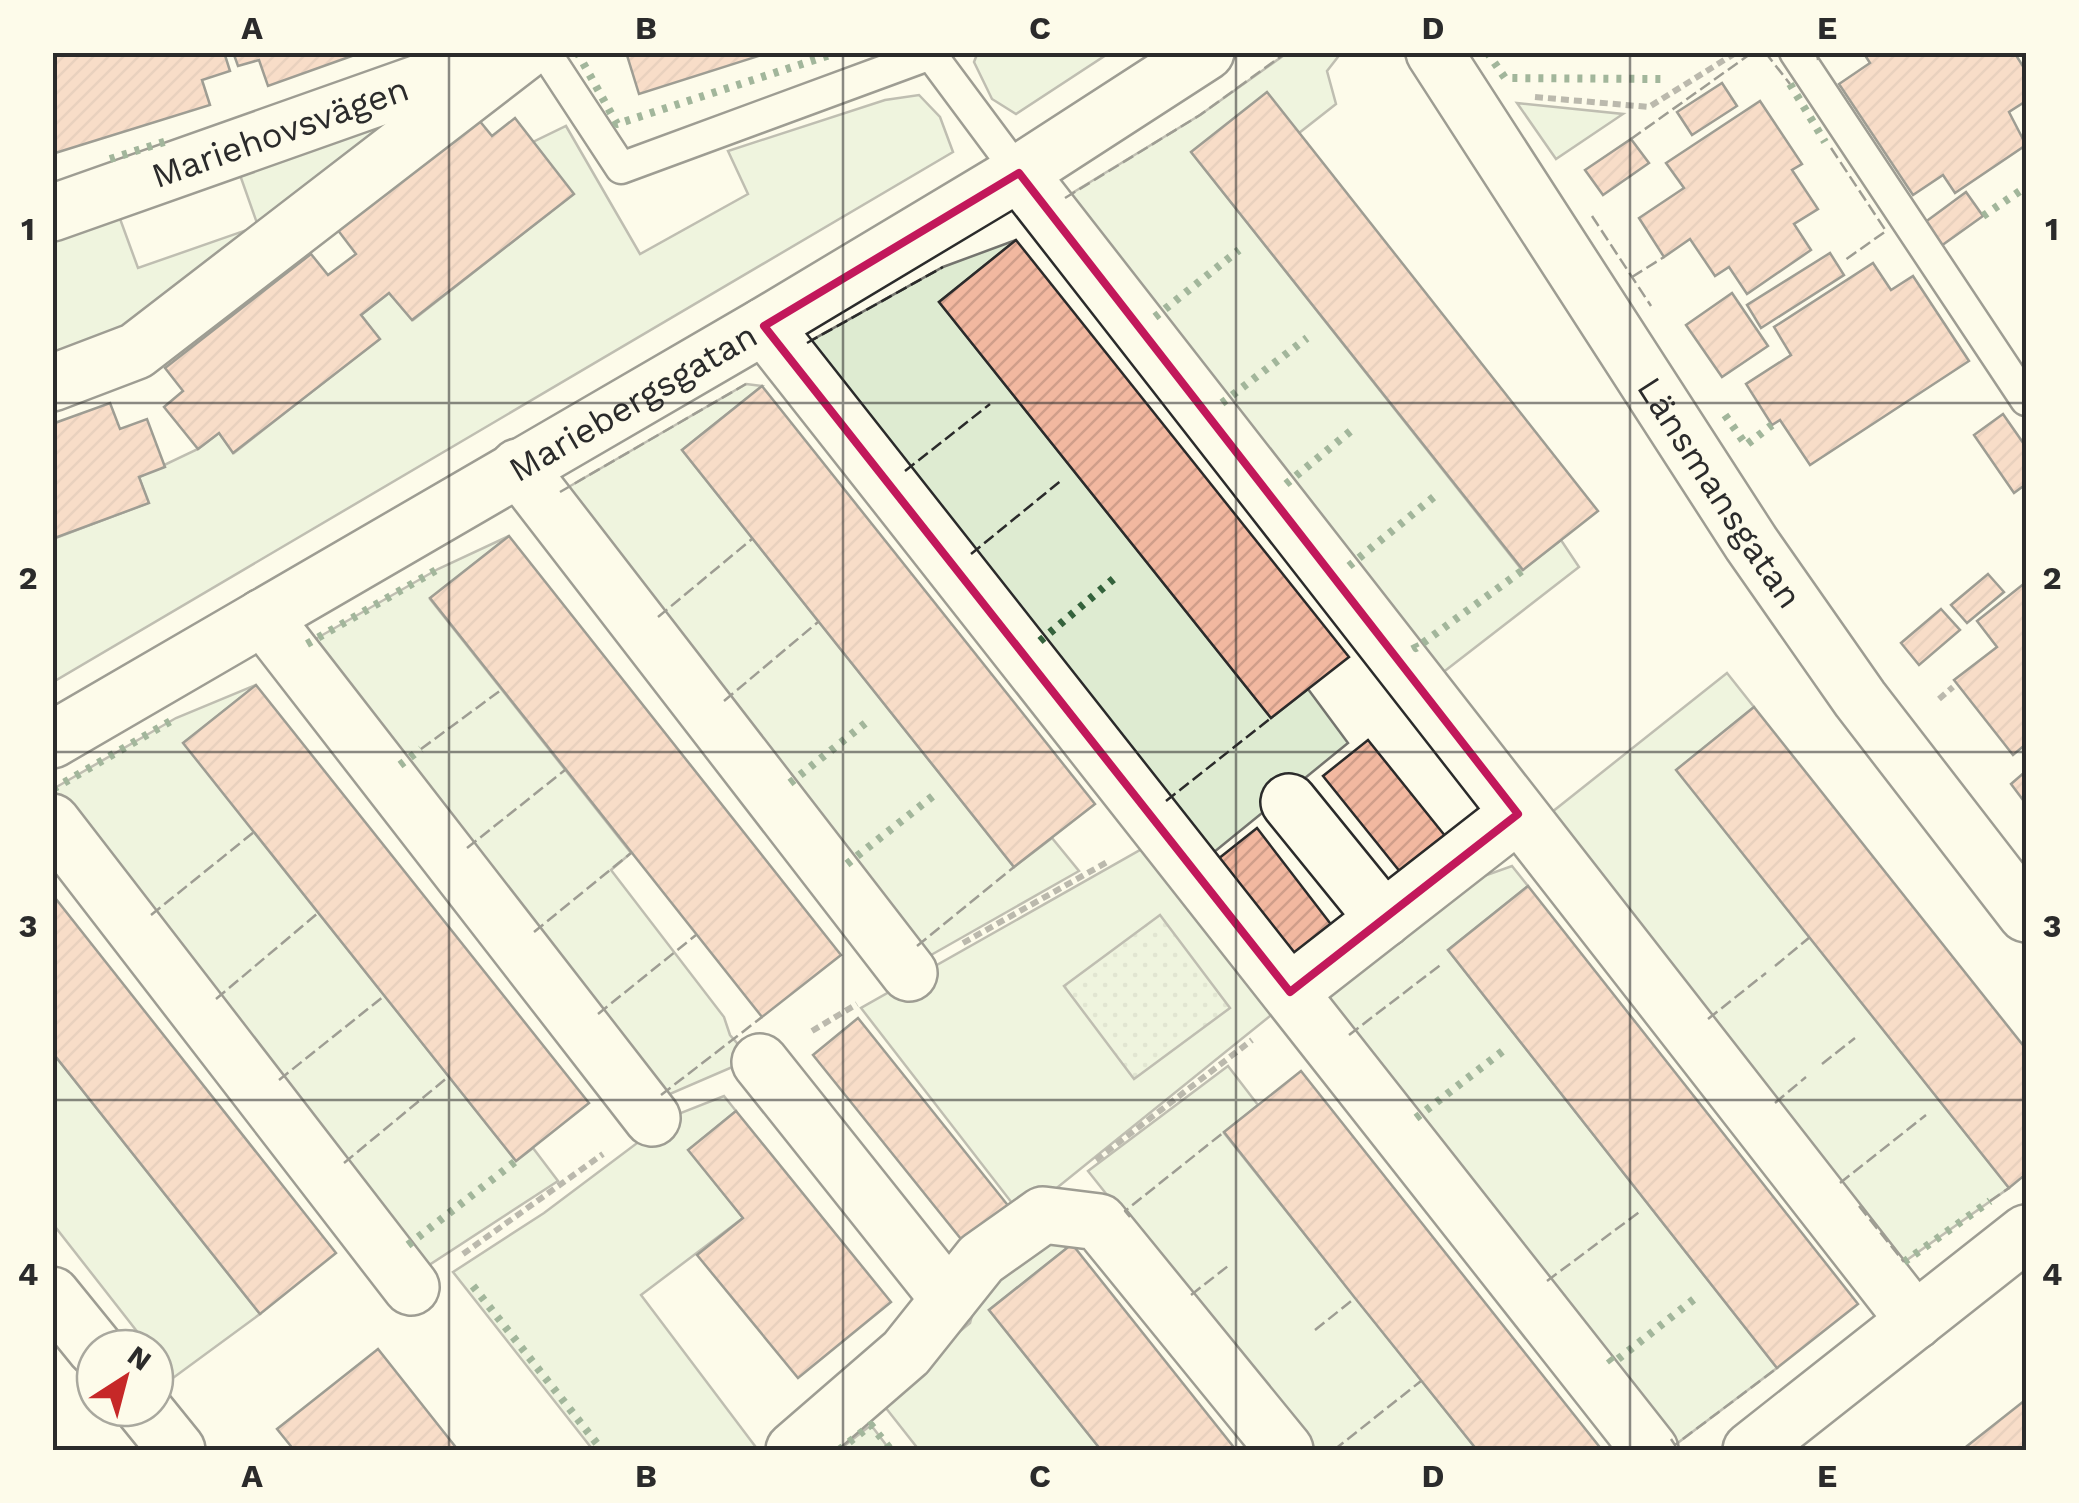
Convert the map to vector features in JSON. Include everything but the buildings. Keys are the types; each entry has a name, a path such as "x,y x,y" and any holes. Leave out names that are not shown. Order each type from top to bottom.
{"street":[{"name":"Mariehovsvägen","path":"52,213 507,52"},
{"path":"52,383 136,352 524,52"},
{"name":"Mariebergsgatan","path":"52,740 764,326 1019,173 1206,52"},
{"name":"Länsmansgatan","path":"1434,52 1762,558 1860,699 2026,914"},
{"path":"1019,173 1915,1321"},
{"path":"764,326 1650,1450"},
{"path":"518,468 909,973"},
{"path":"263,617 652,1118"},
{"path":"1290,802 1384,919"},
{"path":"1294,998 1384,919 1518,814"},
{"path":"52,822 411,1287"},
{"path":"760,1062 949,1299"},
{"path":"794,1450 906,1354 981,1259 1043,1215 1099,1222 1284,1450"},
{"path":"1751,1450 2026,1233"},
{"path":"52,1295 79,1328"},
{"path":"159,1428 177,1450"}],"lane":[{"path":"545,52 620,168 934,54 1019,173"},
{"path":"1795,52 2026,400"}],"path":[{"path":"1518,96 1649,107 1738,52"},
{"path":"1043,1215 1084,1169 1294,998"}],"highlighted area":[{"path":"1019,173 1518,814 1290,992 764,326"}],"green space":[{"path":"978,52 1109,53 1016,114 992,99 974,62"},
{"path":"1287,53 1341,53 1327,71 1336,104 1299,133 1192,153 1522,570 1561,540 1579,567 1437,677 1064,198 1200,115"},
{"path":"919,95 940,117 953,152 53,682 53,539 148,503 139,477 198,449 219,433 234,453 379,339 361,315 389,293 413,320 573,194 533,142 566,126 640,254 748,194 728,151 885,100"},
{"path":"1517,103 1623,114 1556,159"},
{"path":"420,112 124,346 53,374 53,235 119,216 138,268 258,226 240,175"},
{"path":"1016,240 939,302 1271,718 1308,689 1348,743 1208,857 805,344 943,267"},
{"path":"746,384 762,386 682,450 1014,867 1052,838 1079,871 924,959 553,496"},
{"path":"509,536 430,599 631,853 611,870 724,1017 730,1035 751,1059 663,1097 305,645 438,569"},
{"path":"1727,673 1754,707 1677,770 2009,1188 1904,1262 1547,816"},
{"path":"256,685 184,743 516,1161 533,1148 558,1181 426,1267 53,789 176,718"},
{"path":"1149,845 1275,1012 1022,1216 861,1008"},
{"path":"1512,866 1528,886 1448,950 1777,1368 1675,1445 1318,1000 1467,882"},
{"path":"1160,915 1230,1008 1134,1079 1064,986"},
{"path":"52,1052 260,1314 175,1377 175,1328 134,1328 53,1224"},
{"path":"1228,1066 1258,1105 1224,1133 1477,1450 1310,1450 1088,1171"},
{"path":"724,1096 736,1111 689,1150 743,1218 641,1295 758,1450 593,1450 453,1272 544,1213 673,1116"},
{"path":"1047,1232 1072,1244 989,1310 1101,1450 919,1450 878,1398 970,1323 984,1270"},
{"path":"871,1425 890,1450 839,1450"}],"hedge":[{"path":"577,52 617,124 839,52"},
{"path":"1487,52 1505,78 1661,79"},
{"path":"1790,84 1825,142"},
{"path":"110,159 167,141"},
{"path":"1983,216 2026,187"},
{"path":"1155,317 1239,250"},
{"path":"1222,403 1307,338"},
{"path":"1725,415 1746,445 1772,425"},
{"path":"1286,484 1352,430"},
{"path":"1349,566 1435,496"},
{"path":"307,644 438,569"},
{"path":"1414,644 1416,648 1523,570"},
{"path":"1040,641 1117,576"},
{"path":"53,789 176,718"},
{"path":"790,783 868,721"},
{"path":"400,765 421,749"},
{"path":"847,864 933,796"},
{"path":"1416,1118 1508,1047"},
{"path":"408,1245 516,1161"},
{"path":"1904,1262 1990,1201"},
{"path":"473,1286 602,1450"},
{"path":"1609,1358 1613,1363 1698,1296"},
{"path":"839,1450 871,1425 891,1450"}],"fence":[{"path":"1065,198 1200,115 1287,52"},
{"path":"1631,139 1753,52"},
{"path":"1765,52 1790,84"},
{"path":"1817,52 1818,60"},
{"path":"1831,148 1886,231 1845,260"},
{"path":"1592,216 1651,306"},
{"path":"1632,277 1664,257"},
{"path":"807,343 943,267"},
{"path":"560,492 746,384"},
{"path":"905,471 990,404"},
{"path":"971,554 1063,479"},
{"path":"658,617 752,539"},
{"path":"724,701 818,622"},
{"path":"421,749 501,690"},
{"path":"1166,801 1271,718"},
{"path":"467,848 565,770"},
{"path":"151,915 254,832"},
{"path":"534,932 631,853"},
{"path":"917,946 1014,867"},
{"path":"216,999 318,913"},
{"path":"598,1014 696,935"},
{"path":"1775,966 1810,937"},
{"path":"1349,1035 1443,963"},
{"path":"1708,1019 1766,973"},
{"path":"279,1080 384,996"},
{"path":"661,1095 762,1017"},
{"path":"1822,1064 1855,1038"},
{"path":"344,1163 448,1077"},
{"path":"1775,1103 1806,1077"},
{"path":"1840,1183 1926,1115"},
{"path":"1130,1217 1125,1211 1224,1132"},
{"path":"1990,1201 2009,1188"},
{"path":"1859,1206 1904,1262"},
{"path":"1547,1281 1642,1210"},
{"path":"1191,1295 1228,1266"},
{"path":"1315,1330 1355,1298"},
{"path":"1671,1439 1675,1445 1777,1368"},
{"path":"1334,1450 1421,1381"}]}
